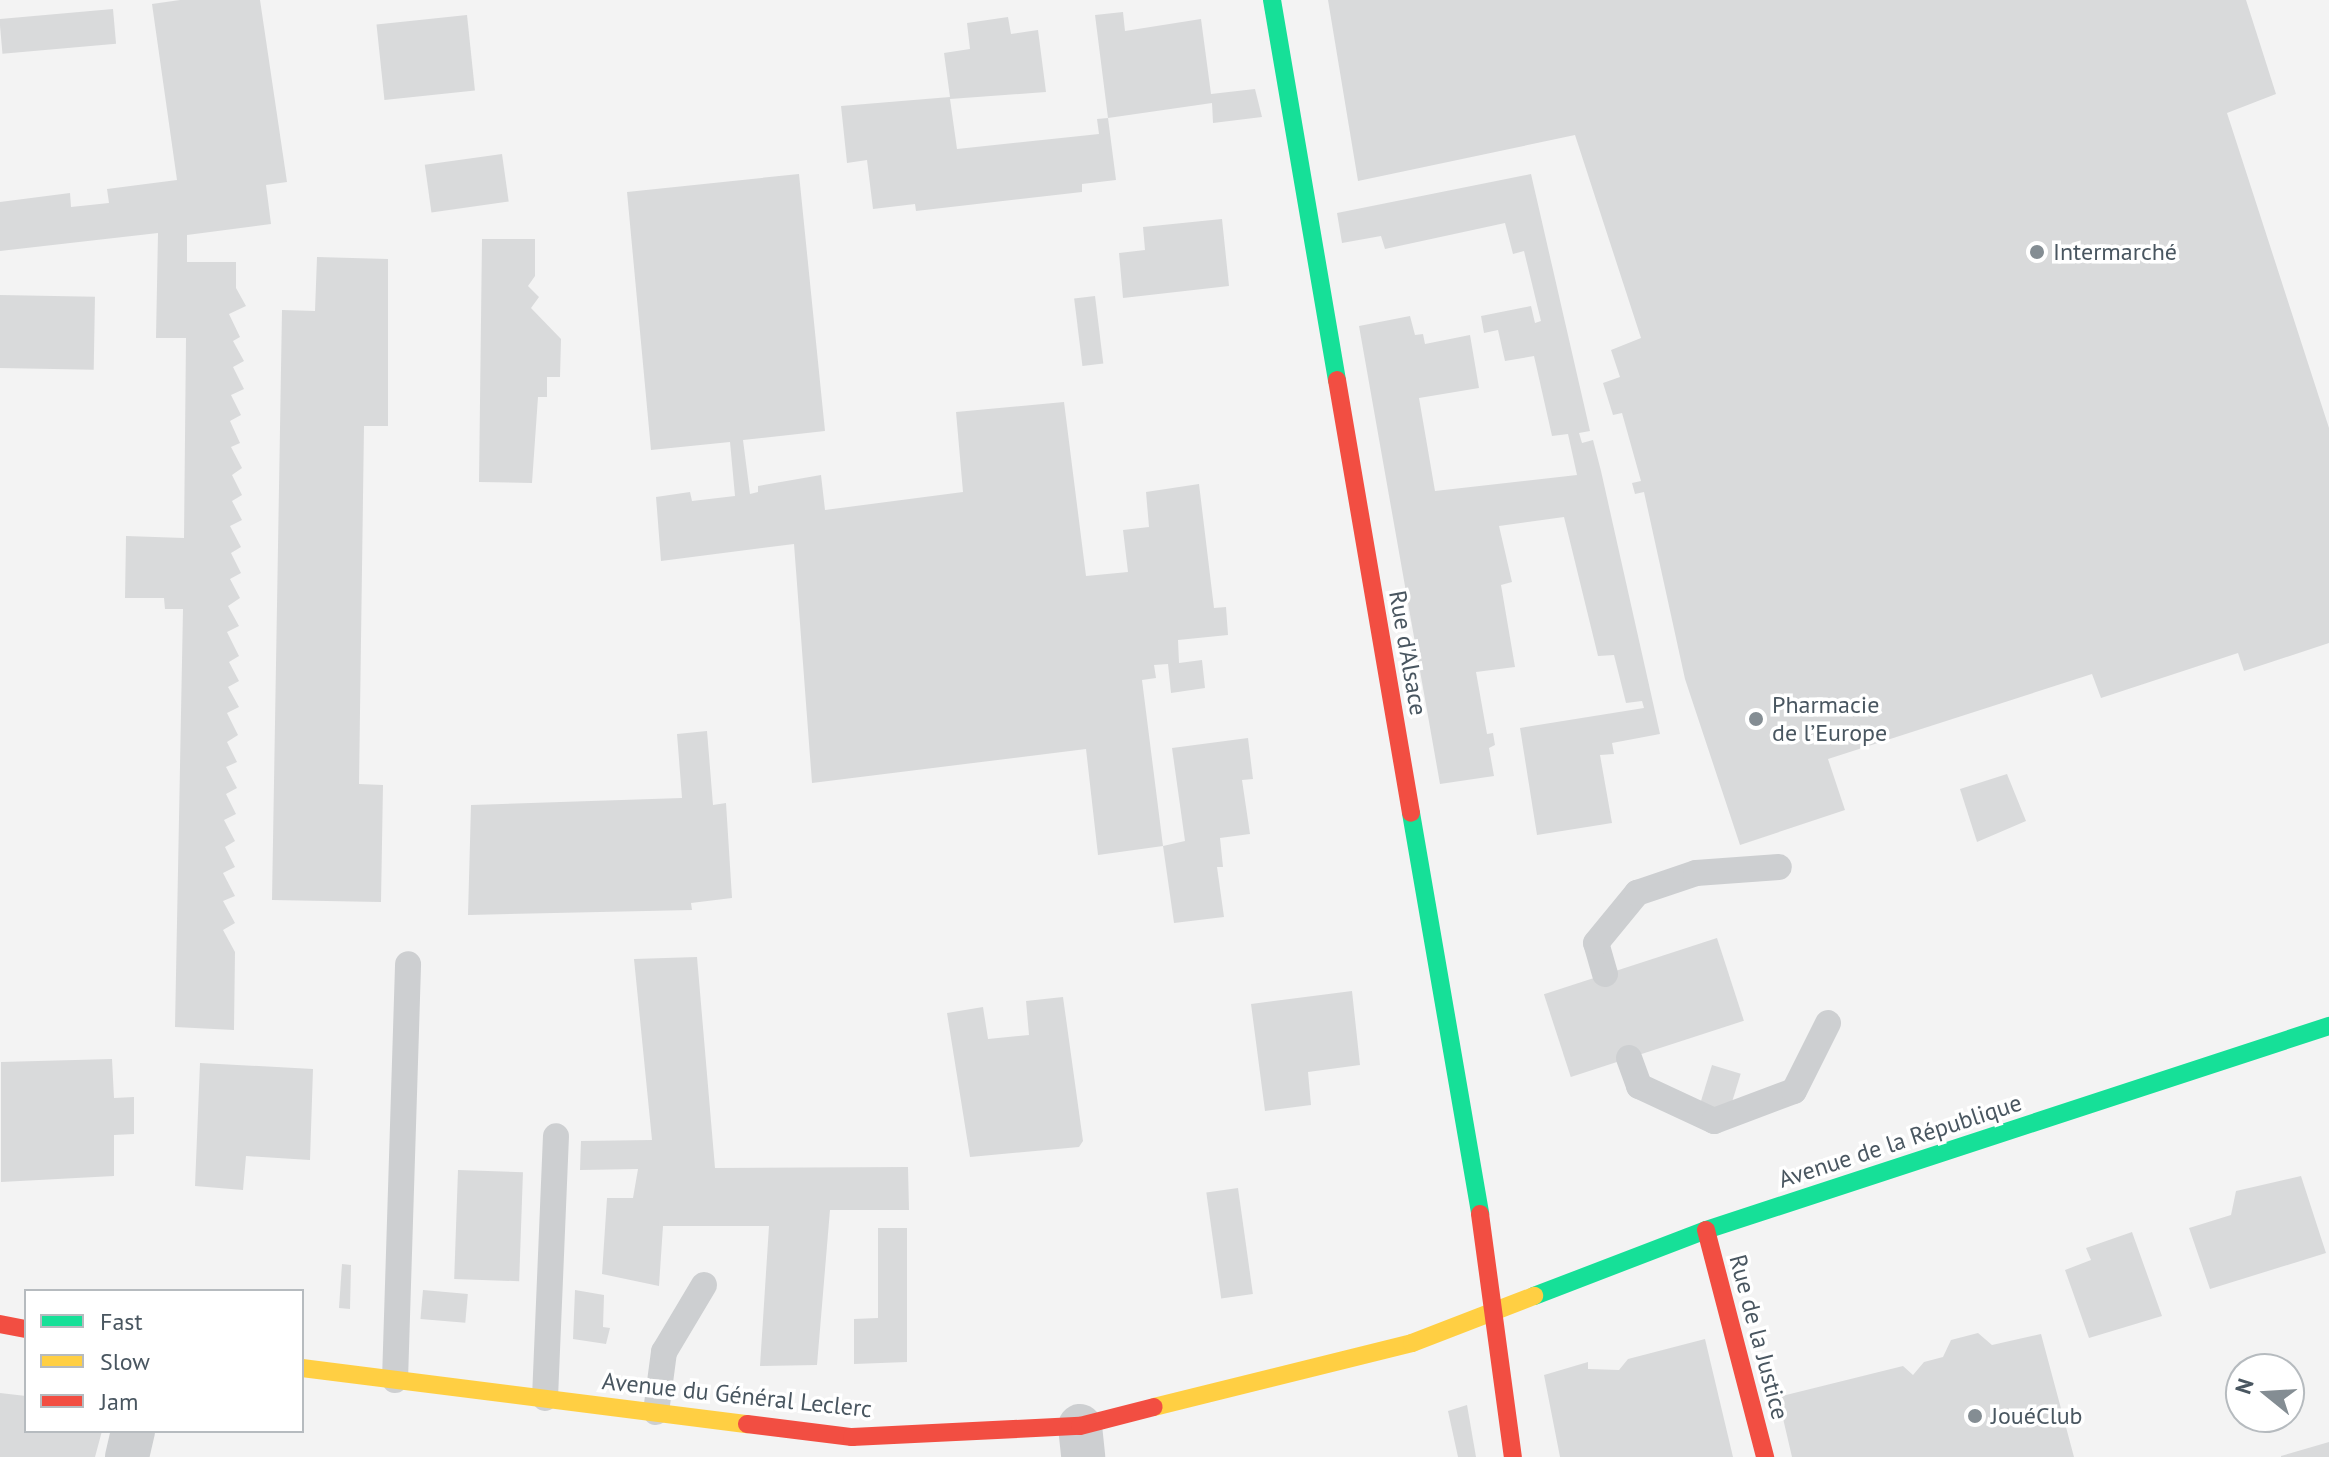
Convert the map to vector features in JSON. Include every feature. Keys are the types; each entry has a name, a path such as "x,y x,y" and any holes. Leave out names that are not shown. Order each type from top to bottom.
{"main road":[{"name":"Rue d'Alsace","path":"1272,0 1483,1231 1490,1315 1513,1457"},
{"name":"Avenue de la République","path":"1490,1315 1706,1230 2329,1026"},
{"name":"Rue de la Justice","path":"1706,1230 1765,1457"},
{"name":"Avenue du Général Leclerc","path":"304,1368 852,1437 1081,1441 1412,1343 1490,1315"},
{"path":"0,1324 24,1329"}],"street":[{"path":"127,1457 133,1433"}],"lane":[{"path":"1605,974 1596,943 1637,893 1696,873 1779,867"},
{"path":"395,1380 408,964"},
{"path":"1629,1058 1639,1086 1714,1121 1794,1091 1828,1023"},
{"path":"545,1398 556,1136"},
{"path":"656,1412 664,1352 704,1285"}],"building":[{"path":"180,0 260,0 287,182 266,185 271,224 187,235 187,262 236,262 236,288 246,306 229,314 240,337 233,341 244,361 233,367 244,389 231,395 241,415 230,421 240,443 231,447 242,468 232,475 242,495 232,501 242,520 230,526 241,547 231,553 241,573 230,579 240,598 228,606 239,626 227,632 239,656 229,662 239,681 228,687 239,707 227,713 238,735 227,742 237,762 226,767 237,788 226,794 236,814 224,820 235,841 225,847 235,867 223,873 235,896 223,901 235,923 223,930 235,952 234,1030 175,1027 183,609 165,609 164,598 125,598 126,536 184,538 186,338 156,338 158,233 0,251 0,202 70,193 71,207 109,203 107,189 177,180 152,4"},
{"path":"1328,0 2246,0 2276,94 2227,113 2329,428 2329,643 2244,671 2238,653 2101,698 2092,674 1828,759 1845,810 1740,845 1685,679 1644,492 1635,494 1632,483 1641,481 1622,413 1613,415 1603,383 1620,377 1611,350 1641,338 1575,135 1358,181"},
{"path":"113,9 116,44 2,54 0,19"},
{"path":"1123,12 1125,31 1201,19 1211,94 1255,89 1262,117 1213,123 1212,103 1108,118 1095,15"},
{"path":"467,15 475,91 384,100 376,25"},
{"path":"1008,17 1011,34 1038,30 1046,92 950,99 957,149 1099,134 1097,119 1108,118 1116,180 1082,184 1082,192 916,211 915,204 873,209 867,160 847,163 841,106 950,97 944,53 970,49 967,23"},
{"path":"502,154 509,202 431,212 425,165"},
{"path":"799,174 825,431 743,440 750,494 758,492 758,486 821,475 825,510 963,492 956,412 1064,402 1086,576 1128,572 1123,530 1149,527 1146,492 1199,484 1214,608 1226,607 1228,635 1178,640 1179,663 1202,660 1205,688 1171,693 1168,664 1154,665 1156,678 1142,680 1163,846 1098,855 1086,749 812,783 794,544 661,561 656,497 690,492 692,501 735,496 730,442 651,450 627,192"},
{"path":"1531,174 1590,431 1579,433 1582,443 1593,440 1660,734 1612,743 1614,754 1600,755 1612,823 1537,835 1520,728 1644,708 1642,701 1626,703 1614,655 1598,656 1564,517 1499,526 1512,582 1501,585 1515,667 1476,672 1487,734 1493,733 1495,745 1489,748 1494,776 1440,784 1359,326 1410,316 1415,335 1423,334 1425,344 1470,335 1479,388 1419,398 1435,491 1577,475 1568,434 1552,436 1534,356 1505,361 1498,330 1484,333 1481,316 1531,306 1535,323 1541,321 1524,251 1513,254 1505,223 1385,249 1381,236 1342,243 1337,213"},
{"path":"1222,219 1229,286 1123,298 1119,253 1145,250 1143,227"},
{"path":"482,239 535,239 535,276 528,286 539,297 531,308 561,339 560,377 547,377 547,397 538,397 532,483 479,482"},
{"path":"317,257 388,259 388,426 364,426 359,784 383,785 381,902 272,900 282,310 315,311"},
{"path":"0,295 95,297 94,370 0,368"},
{"path":"1095,296 1103,363 1082,366 1074,299"},
{"path":"707,731 713,805 726,803 732,898 691,903 692,910 468,915 471,805 682,798 677,734"},
{"path":"1248,738 1253,779 1242,780 1250,834 1220,838 1223,867 1217,867 1224,917 1174,923 1163,846 1185,841 1172,748"},
{"path":"2007,774 2026,821 1977,842 1960,789"},
{"path":"1717,938 1744,1021 1571,1077 1544,994"},
{"path":"697,957 715,1168 908,1167 909,1210 830,1210 817,1365 760,1366 769,1226 663,1226 659,1286 602,1274 607,1198 633,1198 638,1169 580,1170 581,1141 652,1140 634,959"},
{"path":"1352,991 1360,1065 1308,1072 1311,1105 1265,1111 1251,1004"},
{"path":"1063,997 1083,1141 1079,1147 970,1157 947,1013 983,1007 988,1039 1029,1035 1026,1001"},
{"path":"112,1059 114,1098 134,1097 134,1134 114,1135 114,1176 1,1182 1,1062"},
{"path":"200,1063 313,1069 310,1160 246,1156 243,1190 195,1186"},
{"path":"1712,1065 1741,1074 1729,1113 1700,1104"},
{"path":"458,1170 523,1172 519,1281 454,1279"},
{"path":"2301,1176 2326,1253 2210,1289 2189,1228 2231,1215 2236,1191"},
{"path":"1238,1188 1253,1294 1221,1298 1206,1192"},
{"path":"878,1228 907,1228 907,1362 854,1364 854,1319 878,1318"},
{"path":"2132,1232 2162,1316 2089,1338 2065,1270 2091,1260 2086,1248"},
{"path":"342,1264 351,1265 350,1309 339,1308"},
{"path":"423,1290 468,1294 465,1323 420,1319"},
{"path":"575,1290 604,1295 603,1327 610,1328 606,1344 573,1339"},
{"path":"1978,1333 1992,1345 2041,1334 2074,1457 1792,1457 1778,1397 1903,1366 1913,1375 1924,1362 1943,1357 1951,1340"},
{"path":"1705,1339 1733,1457 1560,1457 1544,1375 1588,1362 1588,1369 1619,1370 1628,1359"},
{"path":"0,1393 24,1396 24,1433 101,1433 95,1457 0,1457"},
{"path":"1467,1405 1476,1457 1458,1457 1448,1411"},
{"path":"2329,1442 2329,1457 2281,1457 2281,1456"}],"traffic: fast":[{"path":"1272,0 1337,380"},
{"path":"1411,813 1480,1214"},
{"path":"1534,1296 1706,1230 2329,1026"}],"traffic: slow":[{"path":"1154,1407 1412,1343 1534,1296"},
{"path":"304,1368 747,1424"}],"traffic: jam":[{"path":"1337,380 1411,813"},
{"path":"1480,1214 1513,1457"},
{"path":"1706,1230 1765,1457"},
{"path":"0,1324 24,1329"},
{"path":"747,1424 852,1437 1080,1426 1154,1407"}],"place":[{"name":"Intermarché","path":"2037,252"},
{"name":"Pharmacie de l’Europe","path":"1756,719"},
{"name":"JouéClub","path":"1975,1416"}]}
